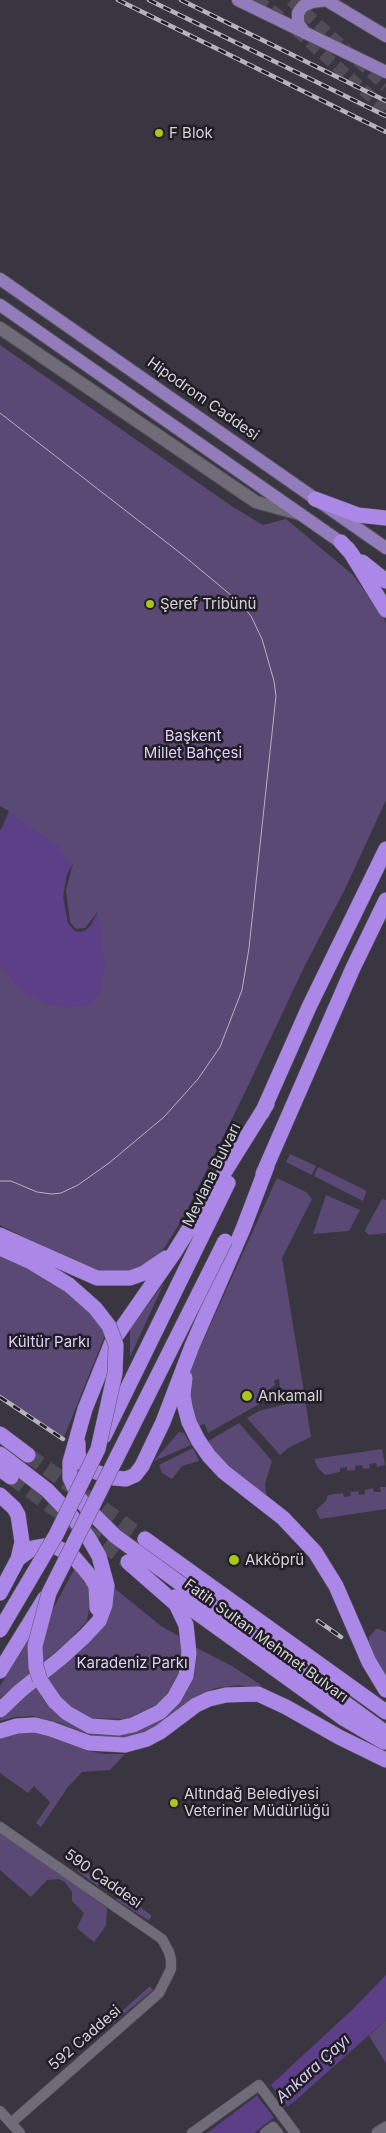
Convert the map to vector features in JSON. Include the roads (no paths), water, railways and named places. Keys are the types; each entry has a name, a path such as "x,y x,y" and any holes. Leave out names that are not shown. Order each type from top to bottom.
{"highway":[{"path":"315,499 358,515 386,518"},
{"path":"346,548 386,581"},
{"path":"346,548 386,610"},
{"name":"Mevlana Bulvarı","path":"0,1630 56,1535 267,1104 309,1007 386,850"},
{"path":"79,1431 78,1454 81,1462 93,1471 114,1478 126,1479 135,1475 142,1466 158,1434 192,1346 243,1229 267,1166 353,968 386,900"},
{"path":"267,1104 174,1252 112,1342 95,1383 79,1431 70,1462 70,1478 79,1498 97,1520 115,1536 386,1733"},
{"path":"0,1671 49,1593 225,1241 267,1166"},
{"path":"0,1235 97,1278 130,1278 144,1273 174,1252"},
{"path":"0,1248 31,1262 69,1285 102,1315 109,1326 116,1344 115,1373 98,1450"},
{"path":"192,1346 183,1395 189,1422 198,1440 209,1456 224,1472 283,1518 315,1552 336,1586 369,1662 386,1690"},
{"path":"0,1434 28,1456"},
{"path":"0,1454 47,1490 70,1514 100,1556 107,1586 105,1605 99,1621 85,1636 0,1710"},
{"path":"0,1495 14,1508 18,1515 22,1542 18,1559 0,1594"},
{"name":"Fatih Sultan Mehmet Bulvarı","path":"145,1539 386,1712"},
{"path":"18,1559 33,1548 56,1547 72,1556 83,1566 96,1586 98,1601 97,1609 85,1636"},
{"name":"Fatih Sultan Mehmet Bulvarı","path":"49,1593 35,1646 36,1667 40,1680 55,1702 67,1713 90,1726 120,1728 133,1726 160,1712 174,1698 184,1682 188,1666 189,1653 186,1625 176,1604 128,1562 343,1718 386,1743"},
{"path":"0,1730 17,1726 35,1725 50,1728 89,1743 124,1745 147,1739 160,1732 209,1699 226,1695 258,1694 286,1707 339,1738 386,1760"}],"main road":[{"path":"238,0 386,72"},
{"path":"305,33 298,23 298,13 303,6 312,2 327,0 386,36"},
{"name":"Hipodrom Caddesi","path":"0,279 386,548"},
{"path":"0,305 302,515 346,548 386,573"}],"street":[{"path":"0,328 256,502 302,515"},
{"name":"590 Caddesi","path":"0,1826 162,1939 170,1952 171,1969"},
{"name":"592 Caddesi","path":"4,2119 159,1993 171,1969"},
{"path":"192,2133 261,2088 295,2133"},
{"path":"4,2119 20,2133"},
{"path":"265,2133 273,2126 278,2133"},
{"path":"378,2133 386,2128"}],"water":[{"path":"0,806 58,846 68,859 71,865 65,881 63,897 68,923 80,932 91,925 98,912 105,968 100,993 88,1005 66,1008 48,1004 34,998 19,989 0,965"},
{"name":"Ankara Çayı","path":"386,1975 386,2020 296,2100 254,2133 207,2133 271,2085 354,2008"}],"tunnel":[{"path":"256,0 281,17"},
{"path":"291,0 386,86"},
{"path":"296,30 386,110"},
{"path":"28,1455 145,1539"},
{"path":"11,1477 128,1562"}],"tram line":[{"path":"0,413 184,556 238,601 251,616 262,639 274,681 276,696 249,948 242,990 220,1047 198,1079 164,1117 109,1163 78,1185 61,1193 52,1194 37,1192 11,1181 0,1181"}],"railway":[{"path":"118,0 386,132"},
{"path":"149,0 386,116"},
{"path":"181,0 386,101"},
{"path":"0,1397 63,1439"},
{"path":"318,1621 341,1637"}],"place":[{"name":"F Blok","path":"159,133"},
{"name":"Şeref Tribünü","path":"150,604"},
{"name":"Ankamall","path":"247,1396"},
{"name":"Akköprü","path":"234,1560"},
{"name":"Altındağ Belediyesi Veteriner Müdürlüğü","path":"174,1803"}],"park label":[{"name":"Başkent Millet Bahçesi","path":"193,744"},
{"name":"Kültür Parkı","path":"49,1342"},
{"name":"Karadeniz Parkı","path":"132,1663"}]}
